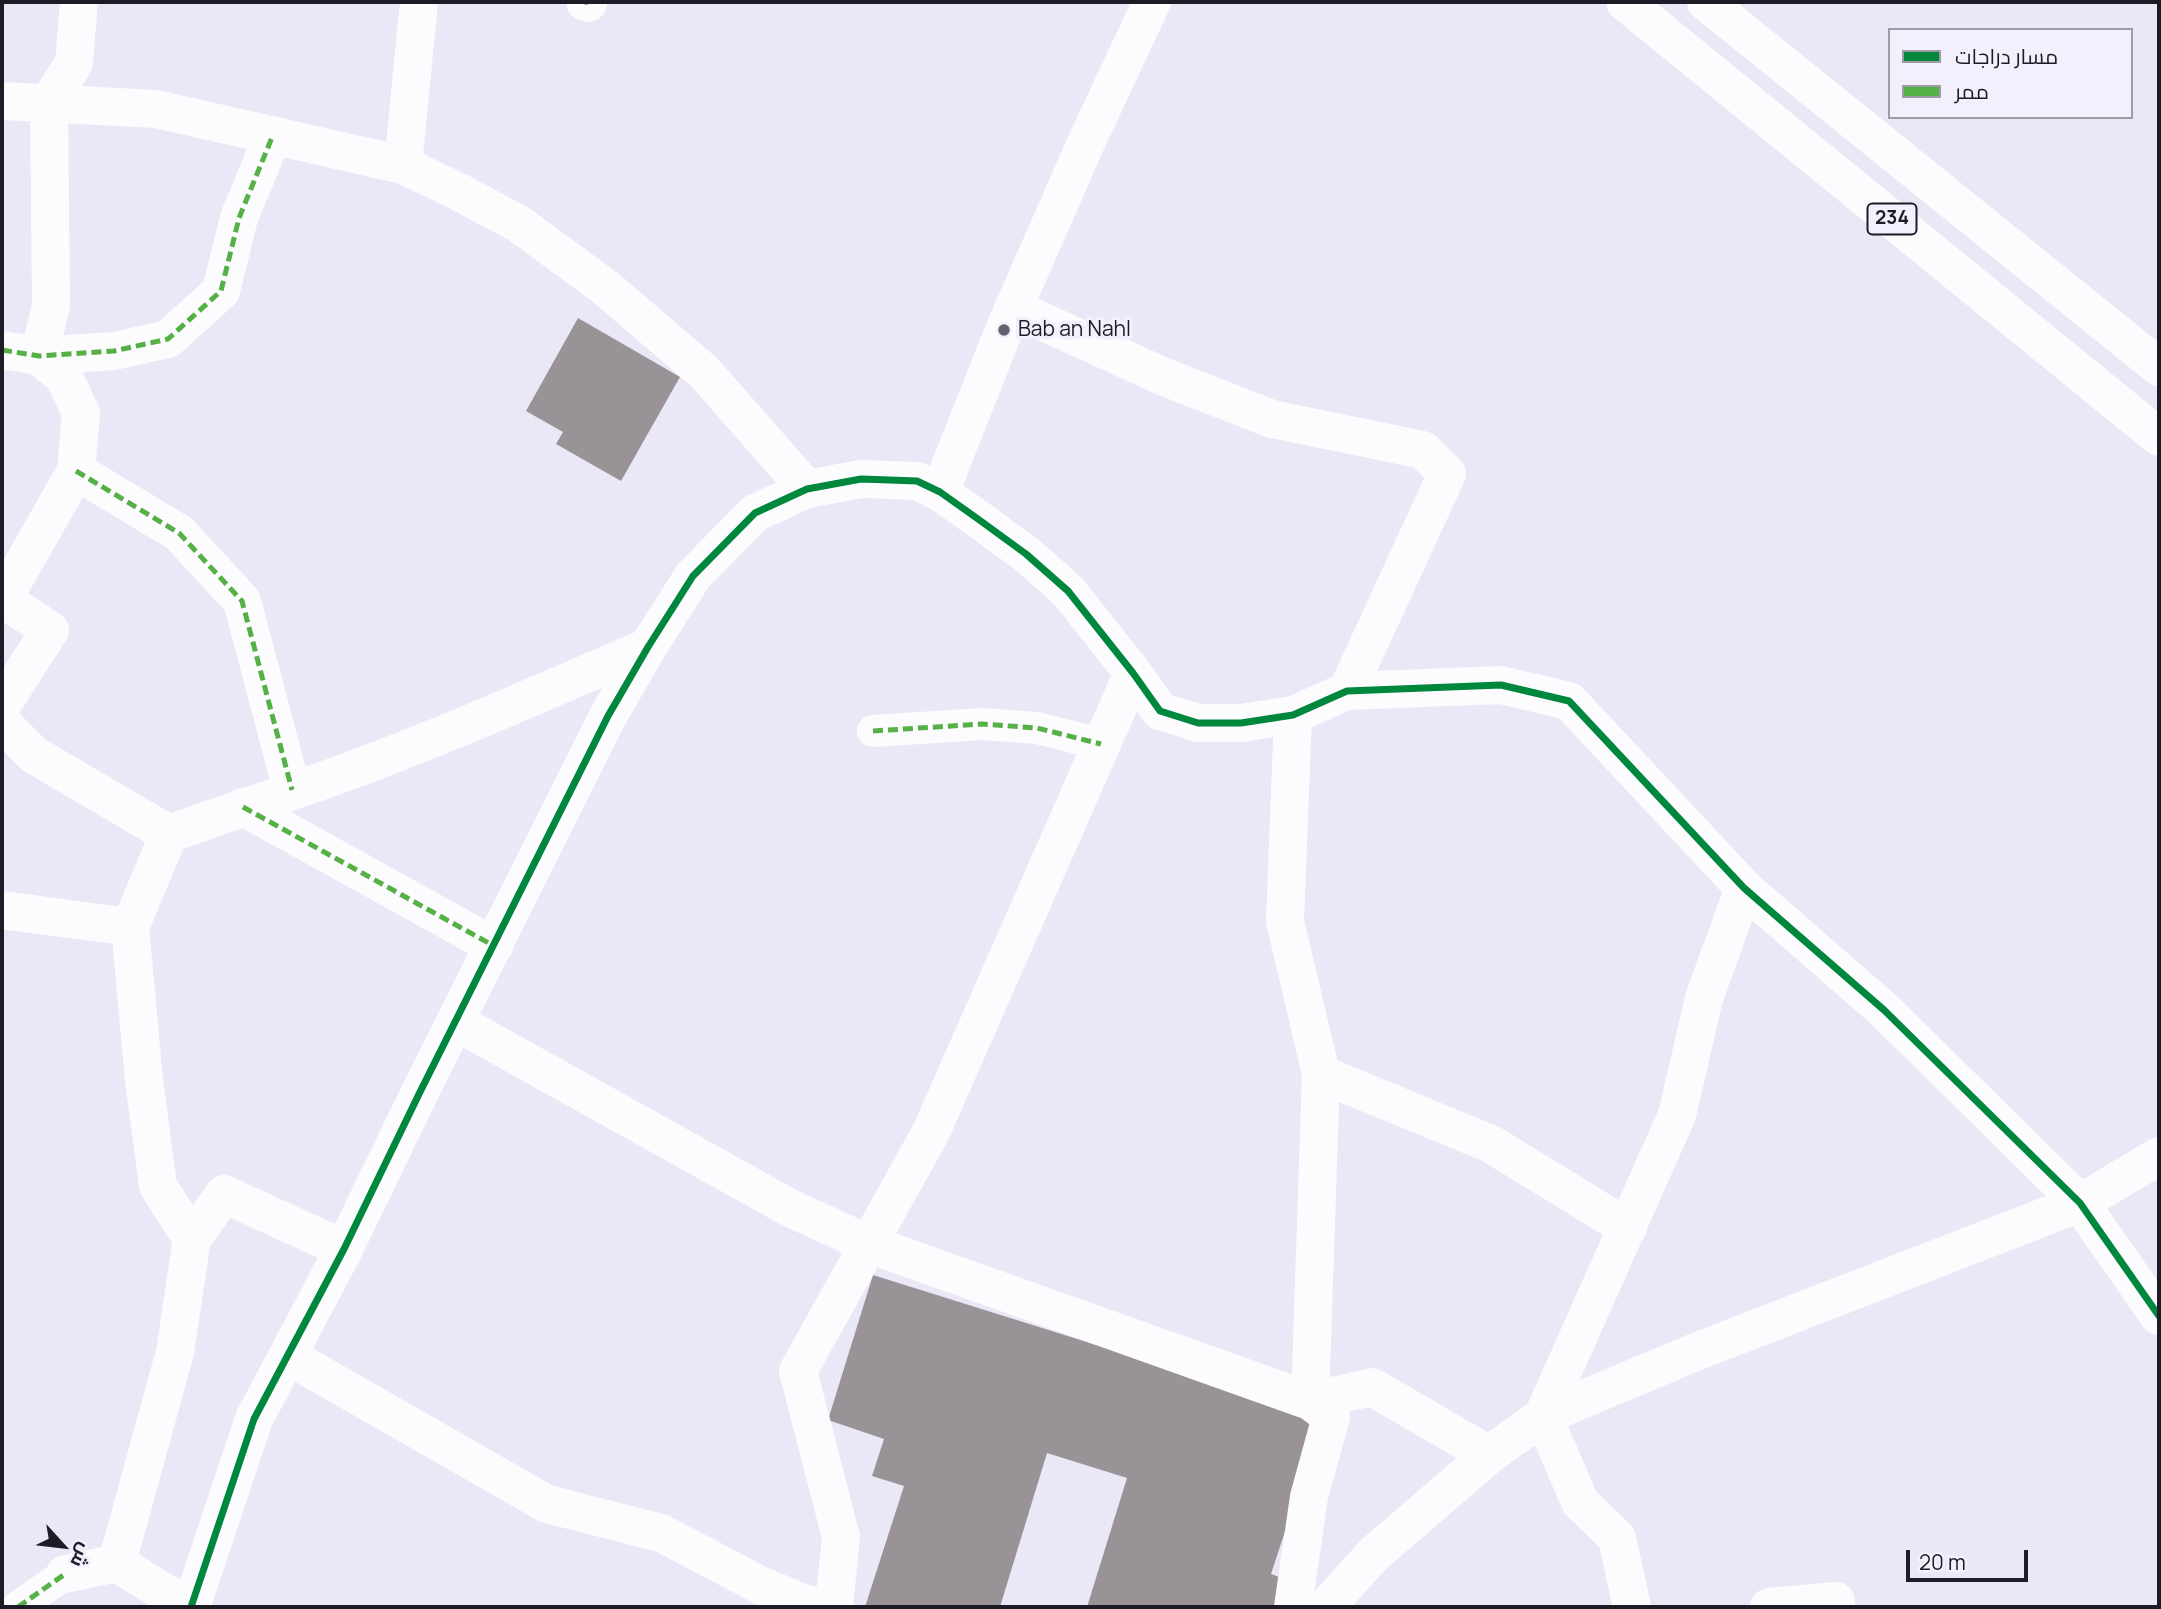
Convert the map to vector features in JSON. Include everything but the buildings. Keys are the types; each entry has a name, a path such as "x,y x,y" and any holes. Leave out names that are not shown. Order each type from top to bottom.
{"street":[{"path":"39,356 51,305 50,102 74,63 79,2"},
{"path":"404,165 419,2"},
{"path":"940,492 1013,308 1152,2"},
{"name":"234","path":"1625,2 2159,437"},
{"name":"234","path":"1706,2 2159,367"},
{"path":"2,100 156,109 404,165 519,224 606,288 704,372 807,489"},
{"path":"2,350 39,356 114,351 168,339 221,291 239,218 272,135"},
{"path":"1013,308 1162,376 1272,418 1423,450 1447,474 1347,691"},
{"path":"2,705 50,630 4,599 76,471 81,413 65,377 39,356"},
{"path":"76,471 179,533 242,601 292,790"},
{"path":"18,1607 65,1574 117,1563 189,1607 254,1419 345,1250 419,1094 608,716 648,647 694,576 755,513 807,489 861,479 917,481 940,492 1026,554 1068,591 1160,711 1198,723 1241,723 1293,715 1347,691 1501,685 1569,701 1744,888 1884,1010 2080,1203 2159,1316"},
{"path":"192,1239 158,1186 144,1080 130,928 169,834 341,774 480,720 648,647"},
{"path":"288,1356 547,1504 661,1533 760,1585 808,1605 834,1606 841,1537 798,1371 931,1132 1133,673"},
{"path":"1293,715 1285,921 1321,1074 1310,1401"},
{"path":"2,723 34,755 169,834"},
{"path":"873,731 982,724 1037,728 1101,744"},
{"path":"243,807 494,946"},
{"path":"1632,1607 1617,1538 1580,1502 1543,1416 1677,1115 1704,998 1744,888"},
{"path":"2,910 130,928"},
{"path":"456,1023 790,1208 869,1244 1310,1401 1331,1417 1310,1497 1293,1607"},
{"path":"1321,1074 1490,1144 1628,1228"},
{"path":"1326,1607 1374,1554 1489,1455 1543,1416 1698,1351 2080,1203 2159,1156"},
{"path":"117,1563 176,1352 192,1239 224,1194 345,1250"},
{"path":"1310,1401 1372,1387 1489,1455"},
{"path":"1769,1607 1836,1601 1834,1607"}],"marked path":[{"path":"2,350 39,356 114,351 168,339 221,291 239,218 273,135"},
{"path":"76,471 179,533 242,601 292,790"},
{"path":"873,731 982,724 1037,728 1101,744"},
{"path":"243,807 494,946"},
{"path":"18,1607 65,1574"}],"cycle path":[{"path":"191,1607 254,1419 344,1249 608,716 648,647 693,576 755,513 807,489 861,479 917,481 940,492 978,519 1026,554 1068,591 1160,711 1198,723 1241,723 1293,715 1347,691 1501,685 1569,701 1744,888 1884,1010 2080,1203 2159,1316"}],"place":[{"name":"Bab an Nahl","path":"1004,330"}]}
